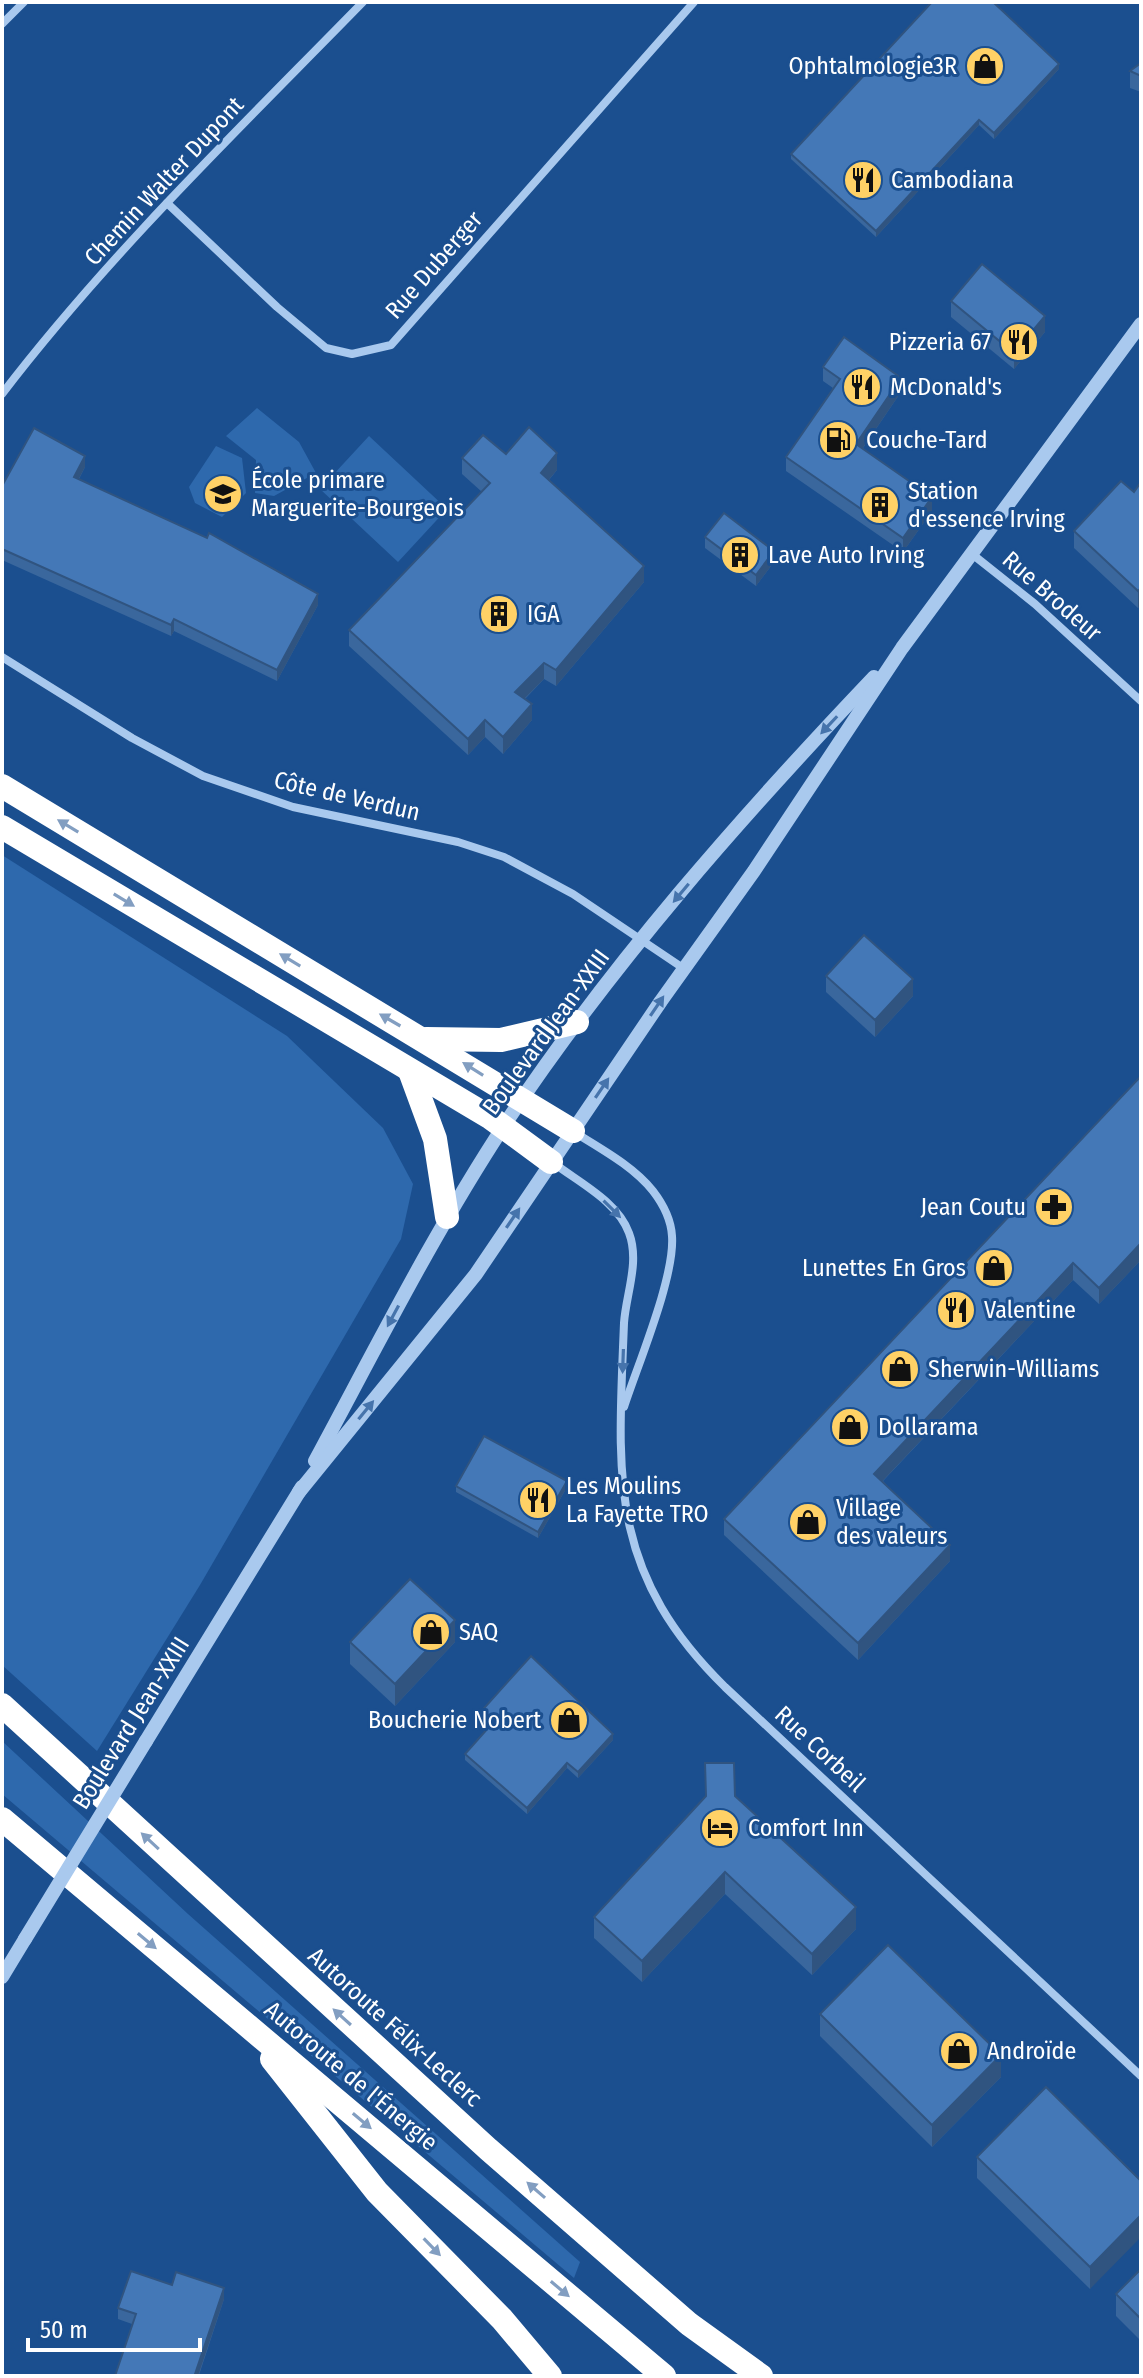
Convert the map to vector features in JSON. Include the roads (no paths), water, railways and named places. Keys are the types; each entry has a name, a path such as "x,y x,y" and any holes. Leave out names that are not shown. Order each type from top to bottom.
{"highway":[{"path":"2,786 573,1131"},
{"path":"2,827 503,1127 551,1162"},
{"path":"424,1039 501,1040 577,1022"},
{"path":"410,1071 435,1139 447,1217"},
{"name":"Autoroute Félix-Leclerc","path":"2,1705 412,2081 689,2324 761,2376"},
{"name":"Autoroute de l'Énergie","path":"2,1819 664,2376"},
{"path":"238,2017 377,2192 502,2319 550,2376"},
{"path":"689,2324 750,2376"}],"street":[{"path":"2,24 24,2"},
{"name":"Chemin Walter Dupont","path":"2,394 86,292 167,203 363,2"},
{"name":"Rue Duberger","path":"167,203 277,307 326,348 352,354 391,345 694,2"},
{"name":"Boulevard Jean-XXIII","path":"299,1492 476,1274 683,968 754,871 902,648 1141,324"},
{"name":"Rue Brodeur","path":"972,554 1035,604 1141,701"},
{"name":"Boulevard Jean-XXIII","path":"2,1977 299,1492 447,1217 503,1127 577,1022 641,940 808,747 902,648"},
{"name":"Côte de Verdun","path":"2,657 132,738 203,776 293,807 489,851 573,894 683,968"},
{"name":"Rue Corbeil","path":"573,1131 641,1178 665,1209 671,1229 672,1253 666,1278 620,1419"},
{"name":"Rue Corbeil","path":"551,1162 608,1204 621,1217 630,1234 633,1260 625,1303 620,1419 623,1492 633,1546 655,1597 689,1649 761,1721 1141,2076"}],"place":[{"name":"Ophtalmologie3R","path":"985,66"},
{"name":"Cambodiana","path":"863,180"},
{"name":"Pizzeria 67","path":"1019,342"},
{"name":"McDonald's","path":"862,387"},
{"name":"Couche-Tard","path":"838,440"},
{"name":"École primare Marguerite-Bourgeois","path":"223,494"},
{"name":"Station d'essence Irving","path":"880,505"},
{"name":"Lave Auto Irving","path":"740,555"},
{"name":"IGA","path":"499,614"},
{"name":"Jean Coutu","path":"1054,1207"},
{"name":"Lunettes En Gros","path":"994,1268"},
{"name":"Valentine","path":"956,1310"},
{"name":"Sherwin-Williams","path":"900,1369"},
{"name":"Dollarama","path":"850,1427"},
{"name":"Les Moulins La Fayette TRO","path":"538,1500"},
{"name":"Village des valeurs","path":"808,1522"},
{"name":"SAQ","path":"431,1632"},
{"name":"Boucherie Nobert","path":"569,1720"},
{"name":"Comfort Inn","path":"720,1828"},
{"name":"Androïde","path":"959,2051"}]}
